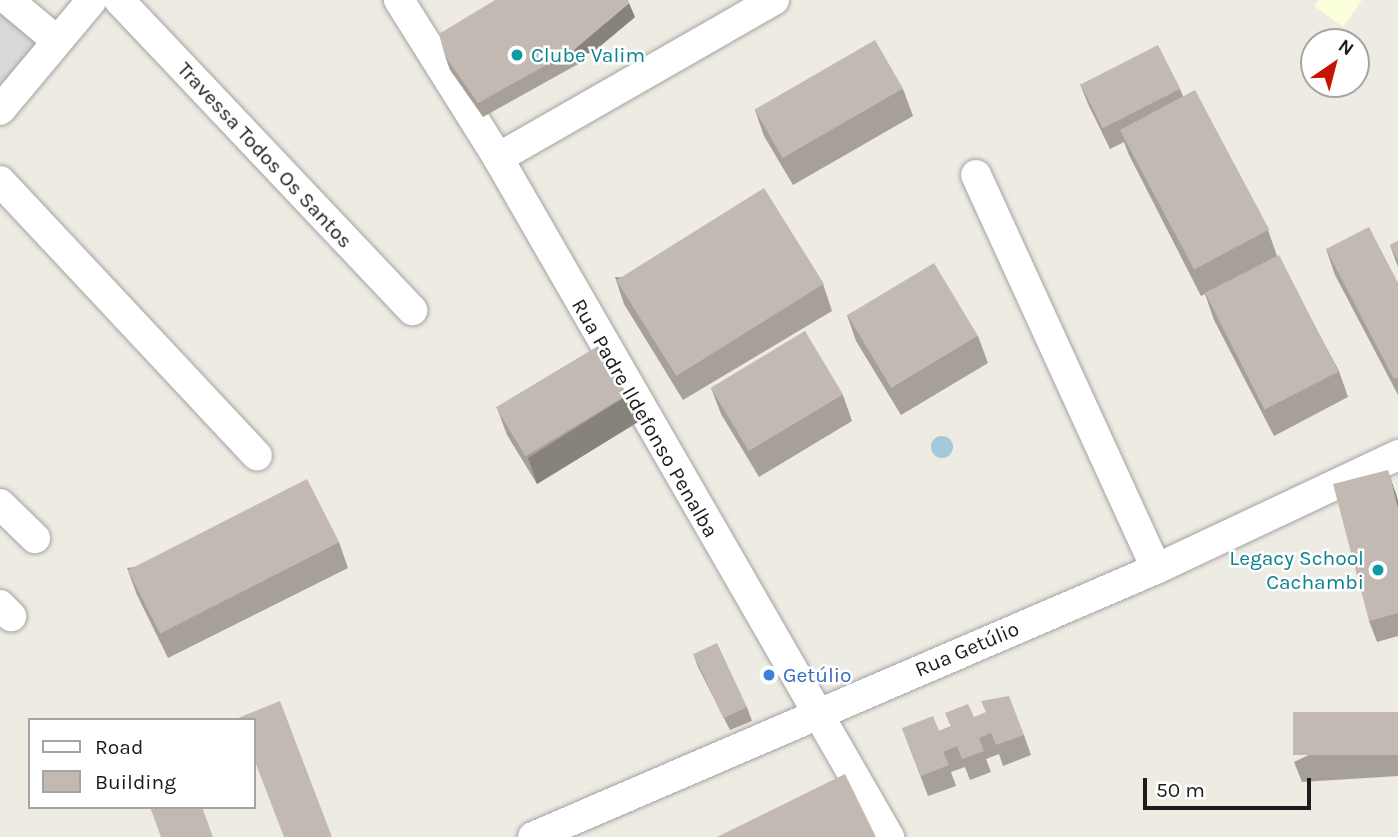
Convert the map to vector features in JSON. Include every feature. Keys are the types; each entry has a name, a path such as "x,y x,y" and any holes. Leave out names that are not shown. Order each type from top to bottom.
{"street":[{"path":"8,0 56,40"},
{"path":"0,110 92,0"},
{"name":"Travessa Todos Os Santos","path":"119,0 412,310"},
{"name":"Rua Padre Ildefonso Penalba","path":"399,0 498,159 814,715 888,837"},
{"path":"498,159 774,0"},
{"path":"976,175 1156,569"},
{"path":"0,181 257,456"},
{"name":"Rua Getúlio","path":"533,837 584,827 814,715 1156,569 1398,455"},
{"path":"0,504 35,538"}],"shaded area":[{"path":"0,0 56,40 0,100"},
{"path":"1319,0 1362,0 1343,27 1314,6"}],"water":[{"path":"938,436 946,436 953,443 953,451 946,458 938,458 931,451 931,443"}],"building":[{"name":"Clube Valim","path":"495,0 628,0 629,3 575,49 478,103 445,56 439,34"},
{"path":"875,40 903,88 783,158 755,110"},
{"path":"1158,45 1180,89 1103,128 1080,84"},
{"path":"1195,90 1269,230 1194,269 1120,130"},
{"path":"764,188 824,284 676,376 616,280"},
{"path":"1369,227 1398,283 1398,377 1394,379 1326,249"},
{"path":"1398,241 1398,260 1390,245"},
{"path":"1279,255 1338,372 1265,409 1205,293"},
{"path":"934,263 978,336 891,388 847,315"},
{"path":"805,331 843,394 749,451 711,388"},
{"path":"598,346 627,395 525,456 496,407"},
{"name":"Legacy School Cachambi","path":"1388,470 1398,508 1398,613 1369,621 1333,484"},
{"path":"307,479 339,542 160,634 128,570"},
{"path":"717,643 747,707 723,718 693,654"},
{"path":"1009,696 1024,735 996,745 991,733 979,738 984,751 962,759 957,746 943,752 949,765 921,776 902,728 933,716 939,731 951,727 945,713 968,704 974,717 986,712 981,701"},
{"path":"280,701 332,837 284,837 256,764 256,718 238,718"},
{"path":"1293,712 1398,712 1398,755 1293,755"},
{"path":"845,774 876,837 717,837"},
{"path":"151,809 203,809 213,837 161,837"}],"place":[{"name":"Clube Valim","path":"517,55"},
{"name":"Legacy School Cachambi","path":"1378,570"},
{"name":"Getúlio","path":"769,675"}]}
